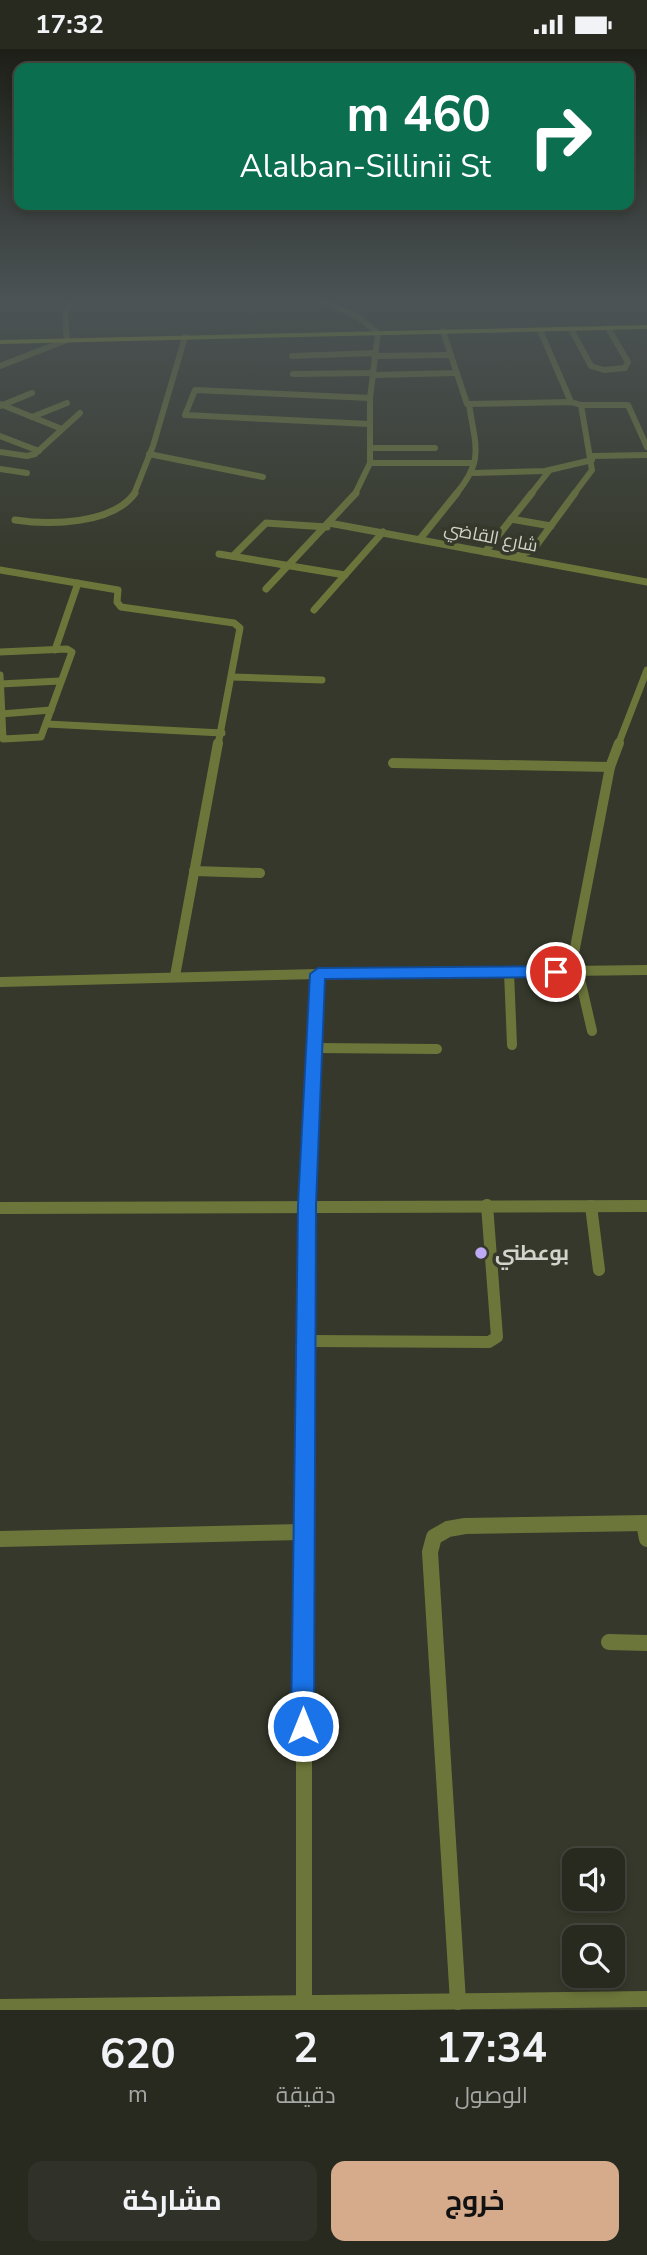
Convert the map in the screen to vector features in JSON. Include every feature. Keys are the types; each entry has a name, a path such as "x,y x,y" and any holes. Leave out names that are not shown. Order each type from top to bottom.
{"street":[{"path":"15,520 66,525 121,505 137,490 169,390"},
{"path":"369,423 186,415 195,390 370,398"},
{"path":"266,589 328,525 362,480 370,463 371,390"},
{"path":"421,539 473,473 476,453 469,404 463,390"},
{"path":"566,390 571,402"},
{"path":"1,405 32,393"},
{"path":"469,404 571,402 581,405 628,405 647,447"},
{"path":"32,417 67,403"},
{"path":"1,405 62,429"},
{"path":"512,557 533,550 592,470 581,405"},
{"path":"0,452 27,456 38,450 80,413"},
{"path":"0,436 38,450"},
{"path":"370,448 435,448"},
{"path":"149,454 263,477"},
{"path":"473,473 549,471 592,458 647,454"},
{"path":"370,463 474,463"},
{"path":"0,469 27,473"},
{"path":"485,552 549,471"},
{"path":"511,519 551,526"},
{"name":"شارع القاضي","path":"233,556 267,523 328,525 383,532 647,582"},
{"path":"314,610 383,532"},
{"path":"219,554 345,575"},
{"path":"0,570 118,590 117,602 121,607 239,625 222,733 175,976"},
{"path":"55,650 78,583"},
{"path":"0,652 72,652 43,735 38,738 5,740 0,675"},
{"path":"592,1031 574,953 610,767 647,670"},
{"path":"232,677 322,680"},
{"path":"0,684 61,681"},
{"path":"1,714 51,710"},
{"path":"47,724 222,733"},
{"path":"393,763 610,767"},
{"path":"194,871 260,873"},
{"path":"0,982 175,976 647,970"},
{"path":"509,972 512,1045"},
{"path":"304,2004 302,1532 307,1205 318,974"},
{"path":"314,1048 437,1048"},
{"path":"307,1341 481,1342 497,1337 499,1331 487,1205"},
{"path":"591,1206 598,1270"},
{"path":"0,1208 647,1206"},
{"path":"458,2002 430,1552 434,1537 448,1529 465,1526 646,1528"},
{"path":"0,1539 302,1532"},
{"path":"608,1642 647,1643"},
{"path":"0,2007 304,2004 328,2007 647,1999"}],"place":[{"name":"بوعطني","path":"481,1253"}],"route":[{"path":"303,1726 302,1532 307,1205 318,974 556,972"}]}
